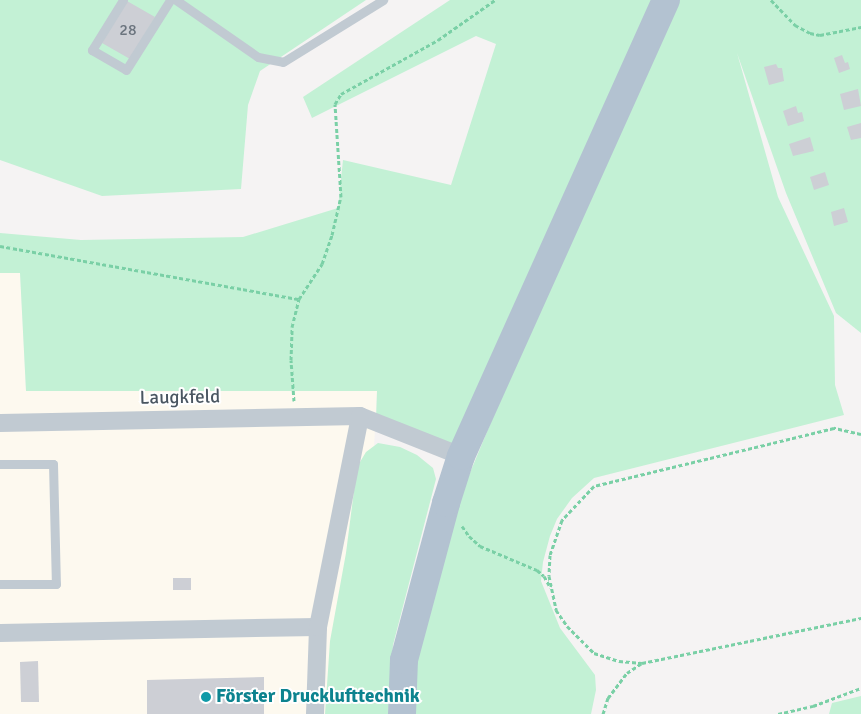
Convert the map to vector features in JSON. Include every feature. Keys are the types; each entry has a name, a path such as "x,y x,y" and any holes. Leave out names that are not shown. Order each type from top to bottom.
{"main road":[{"path":"402,714 404,660 446,502 461,456 666,0"}],"street":[{"name":"Laugkfeld","path":"0,423 360,416 461,456"},
{"path":"314,714 318,627 360,416"},
{"path":"0,633 318,627"}],"lane":[{"path":"123,0 92,50 126,70 170,0"},
{"path":"176,0 258,57 283,62 383,0"},
{"path":"0,464 53,464 56,584 0,584"}],"path":[{"path":"295,417 291,360 292,327 299,299 322,264 332,235 341,197 335,104 341,94 438,40 495,0"},
{"path":"771,0 795,24 810,32 820,35 861,27"},
{"path":"0,246 299,299"},
{"path":"861,434 834,428 594,486 571,508 562,520 550,555 551,590 556,610 567,626 594,652 619,661 642,663 861,618"},
{"path":"446,502 469,536 480,546 537,570 544,576 551,590"},
{"path":"603,714 608,698 627,673 642,663"},
{"path":"778,714 813,706 861,688"}],"shaded area":[{"path":"20,272 26,391 377,391 374,448 338,714 0,714 0,273"}],"green space":[{"path":"0,0 366,0 260,71 248,105 241,189 102,196 0,160"},
{"path":"450,0 659,0 457,449 376,420 377,391 26,391 20,273 0,273 0,233 81,240 243,237 338,208 343,160 451,185 496,44 476,36 312,118 303,97"},
{"path":"673,0 861,0 861,333 836,313 786,193 737,53 778,197 834,316 835,385 844,415 594,478 572,498 557,519 550,536 543,562 541,581 560,628 595,675 596,690 591,714 410,714 410,658 452,516 566,242"},
{"path":"378,443 400,447 417,455 433,468 436,479 393,645 388,714 325,714 330,641 346,553 357,467 366,452"},
{"path":"861,696 861,714 829,714 832,703"}],"building":[{"path":"127,1 155,17 130,59 102,43"},
{"path":"842,55 845,63 848,62 850,69 839,73 834,58"},
{"path":"776,64 778,68 782,68 784,81 769,85 764,67"},
{"path":"858,89 861,106 844,110 840,94"},
{"path":"796,106 798,113 802,112 804,121 788,126 783,111"},
{"path":"861,123 861,138 851,140 847,127"},
{"path":"810,137 814,151 793,156 789,144"},
{"path":"825,172 829,185 814,190 810,177"},
{"path":"844,208 848,222 834,226 831,212"},
{"path":"173,578 191,578 191,590 173,590"},
{"path":"38,661 39,702 21,702 20,662"},
{"name":"Förster Drucklufttechnik","path":"264,677 264,714 147,714 147,680"}],"place":[{"name":"Förster Drucklufttechnik","path":"206,697"}]}
